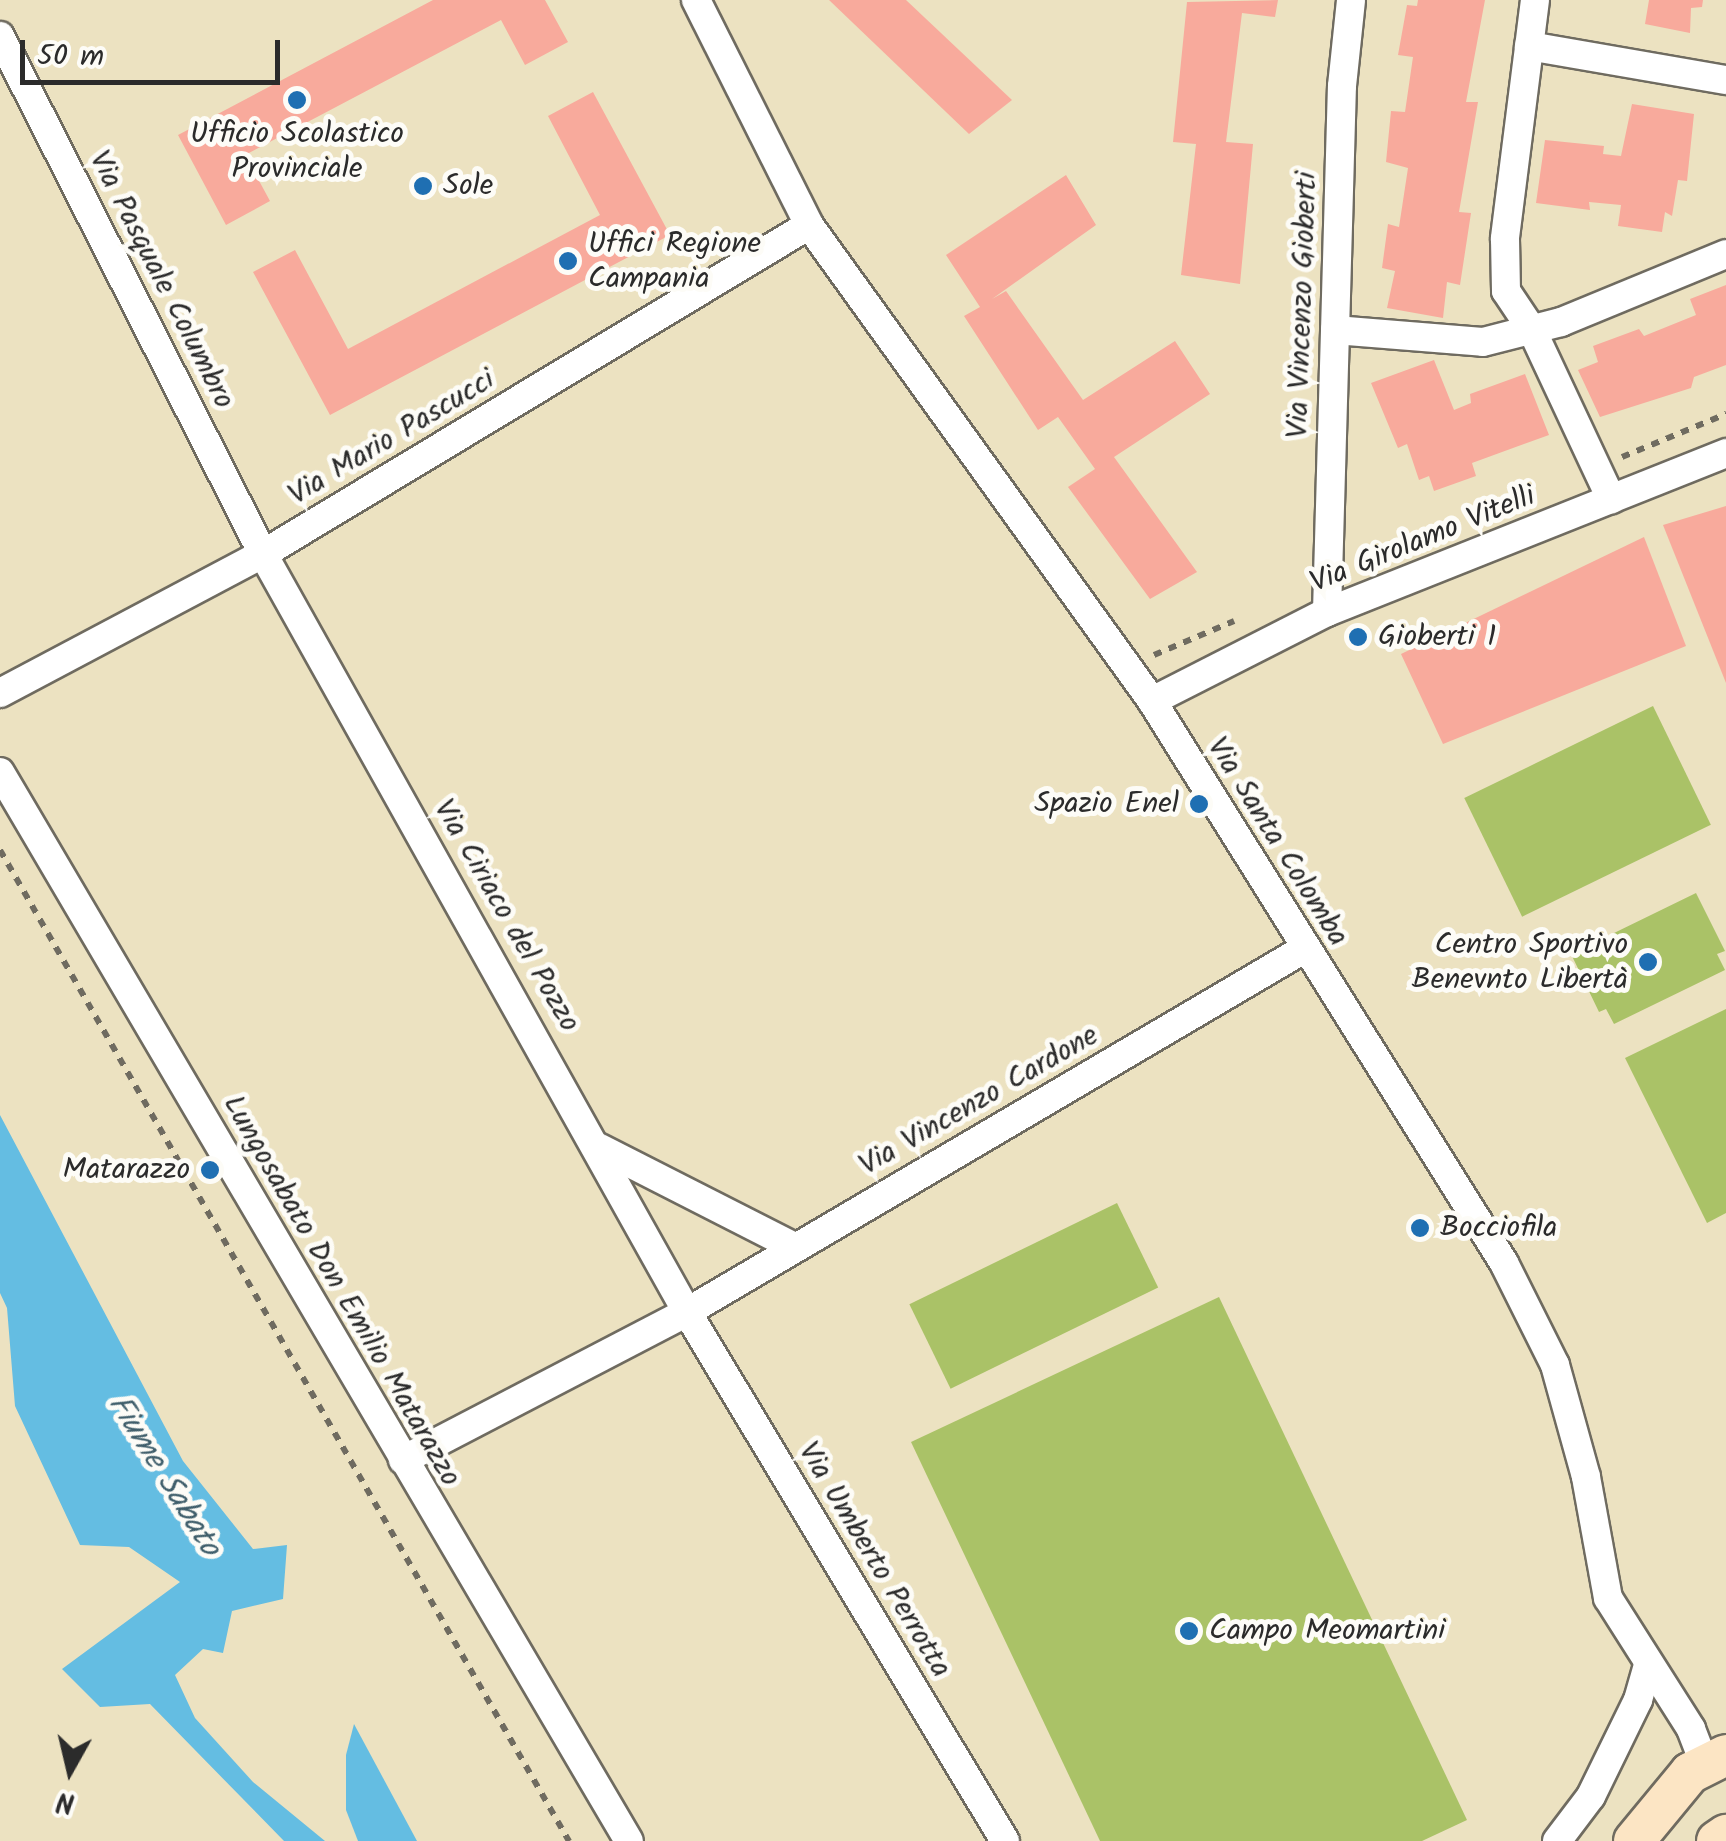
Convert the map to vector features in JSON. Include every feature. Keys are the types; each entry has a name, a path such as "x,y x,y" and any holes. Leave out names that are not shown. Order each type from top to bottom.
{"street":[{"name":"Via Santa Colomba","path":"696,0 809,225 1152,701 1304,949 1495,1247 1555,1365 1586,1477 1608,1598 1719,1769"},
{"name":"Via Vincenzo Gioberti","path":"1327,612 1335,330 1351,0"},
{"path":"1535,0 1506,239 1506,291 1532,330 1611,499"},
{"name":"Via Pasquale Columbro","path":"0,36 263,554"},
{"path":"1529,46 1726,80"},
{"name":"Via Mario Pascucci","path":"0,693 263,554 809,225"},
{"path":"1335,330 1483,342 1532,330 1726,254"},
{"name":"Via Girolamo Vitelli","path":"1152,701 1327,612 1726,453"},
{"name":"Via Ciriaco del Pozzo","path":"263,554 600,1148 687,1312"},
{"name":"Lungosabato Don Emilio Matarazzo","path":"0,772 629,1841"},
{"name":"Via Vincenzo Cardone","path":"402,1460 687,1312 1304,949"},
{"path":"600,1148 794,1246"},
{"name":"Via Umberto Perrotta","path":"687,1312 1005,1841"},
{"path":"1557,1841 1591,1796 1638,1700 1648,1664"},
{"path":"1655,1831 1719,1769"},
{"path":"1717,1841 1726,1834"}],"path":[{"path":"1118,654 1150,656 1241,618"},
{"path":"0,850 568,1841"}],"green space":[{"path":"1653,706 1711,825 1522,917 1464,798"},
{"name":"Centro Sportivo Benevnto Libertà","path":"1696,893 1725,951 1717,954 1725,970 1614,1024 1606,1009 1599,1012 1571,954"},
{"path":"1726,1009 1726,1213 1707,1223 1625,1058"},
{"path":"1117,1203 1158,1287 951,1389 909,1304"},
{"name":"Campo Meomartini","path":"1219,1297 1467,1820 1422,1841 1100,1841 911,1442"}],"water":[{"name":"Fiume Sabato","path":"0,1115 183,1461 253,1549 287,1545 283,1599 232,1611 223,1653 203,1649 175,1675 195,1718 253,1782 325,1841 284,1841 150,1704 100,1707 62,1669 180,1582 129,1547 80,1545 15,1406 7,1308 0,1293"},
{"path":"354,1724 417,1841 358,1841 346,1810 346,1755"}],"building":[{"name":"Ufficio Scolastico Provinciale","path":"433,0 545,0 568,42 525,65 501,20 245,155 270,201 226,225 178,135"},
{"path":"829,0 906,0 1012,100 969,134"},
{"path":"1278,0 1275,17 1242,13 1226,142 1253,144 1240,284 1181,275 1196,144 1173,142 1187,2"},
{"path":"1418,0 1485,0 1466,102 1478,102 1459,212 1471,213 1460,285 1447,282 1443,318 1387,308 1395,271 1382,268 1388,224 1399,227 1408,168 1386,162 1391,111 1405,112 1413,57 1398,55 1407,5 1417,6"},
{"path":"1649,0 1703,0 1702,7 1691,8 1690,33 1645,24"},
{"name":"Uffici Regione Campania","path":"593,92 670,235 330,415 253,272 295,250 348,349 600,215 548,116"},
{"path":"1632,104 1694,114 1687,181 1678,180 1672,216 1665,212 1662,232 1618,226 1621,205 1589,202 1590,210 1536,203 1545,140 1604,146 1603,154 1621,156"},
{"path":"1066,175 1096,225 992,299 1006,291 1083,400 1175,341 1210,394 1114,457 1197,572 1150,599 1068,487 1095,469 1058,417 1038,430 964,316 980,307 946,255"},
{"path":"1726,285 1726,365 1694,377 1691,388 1600,417 1578,370 1598,362 1593,346 1639,329 1644,336 1696,315 1690,299"},
{"path":"1434,360 1454,410 1471,403 1470,394 1525,374 1549,435 1472,463 1476,476 1434,491 1429,476 1419,480 1407,444 1398,448 1371,383"},
{"path":"1726,506 1726,683 1663,525"},
{"path":"1644,537 1686,646 1443,744 1401,654"}],"place":[{"name":"Ufficio Scolastico Provinciale","path":"297,100"},
{"name":"Sole","path":"423,186"},
{"name":"Uffici Regione Campania","path":"568,261"},
{"name":"Gioberti 1","path":"1358,637"},
{"name":"Spazio Enel","path":"1199,804"},
{"name":"Centro Sportivo Benevnto Libertà","path":"1648,962"},
{"name":"Matarazzo","path":"210,1170"},
{"name":"Bocciofila","path":"1420,1228"},
{"name":"Campo Meomartini","path":"1189,1631"}]}
